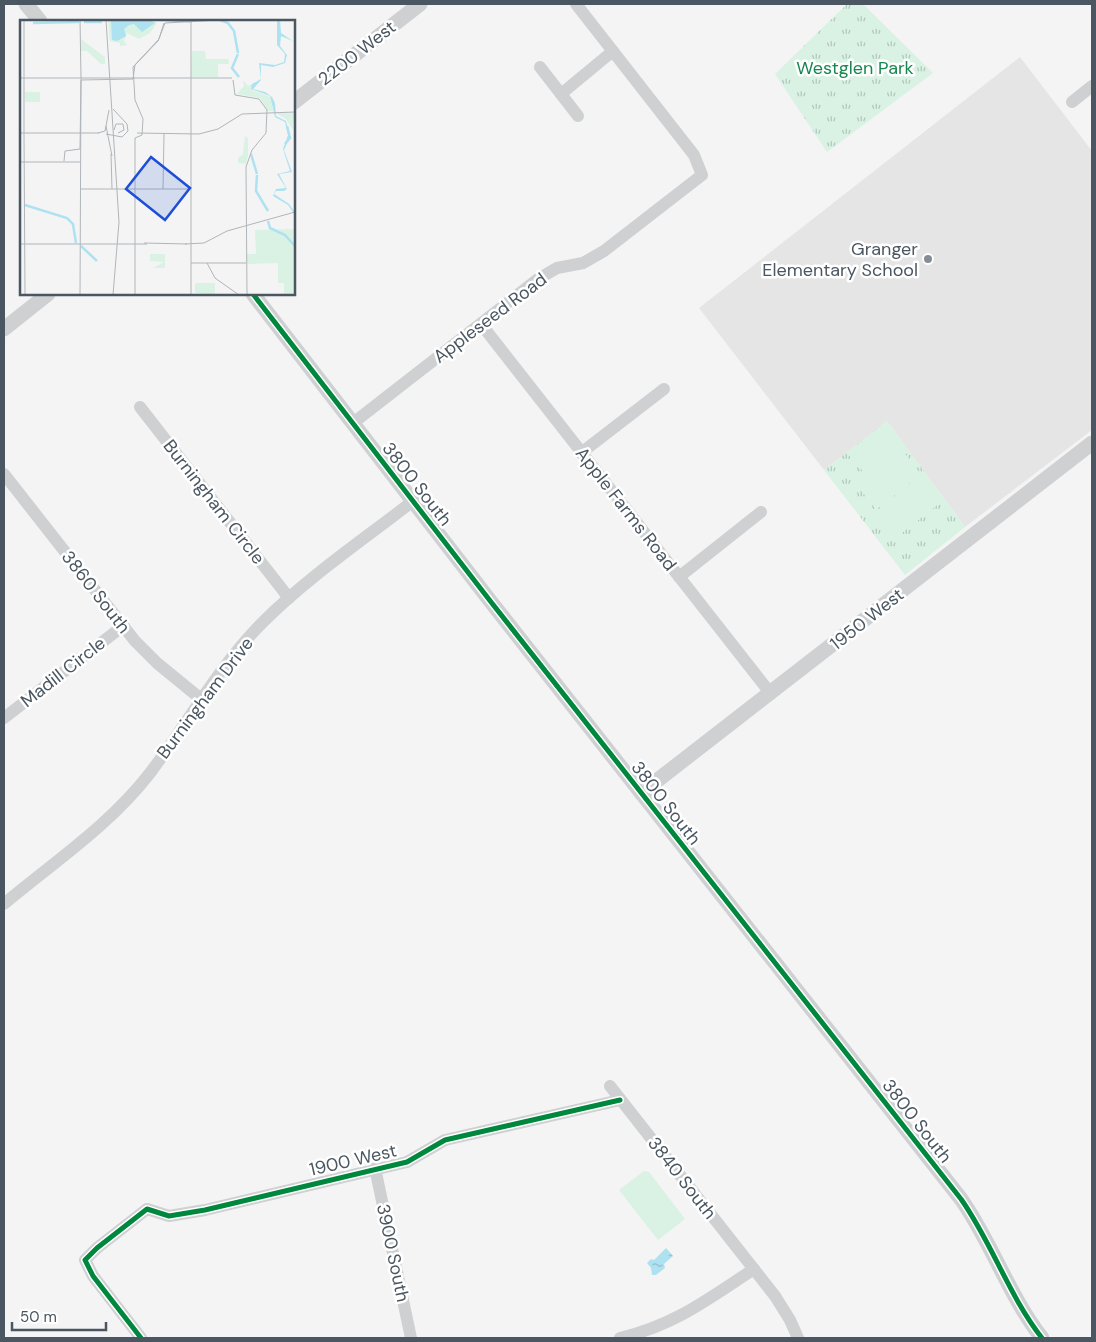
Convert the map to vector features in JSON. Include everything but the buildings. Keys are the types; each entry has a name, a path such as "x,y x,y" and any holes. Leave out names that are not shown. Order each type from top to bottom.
{"street":[{"path":"26,4 39,20"},
{"name":"2200 West","path":"295,101 420,4"},
{"name":"Appleseed Road","path":"353,424 538,279 557,268 583,262 604,251 702,175 694,155 576,4"},
{"path":"561,94 613,51"},
{"path":"540,67 578,116"},
{"path":"1072,102 1092,86"},
{"path":"4,329 47,295"},
{"name":"3800 South","path":"254,295 641,793 961,1199 987,1239 1024,1315 1042,1338"},
{"name":"Apple Farms Road","path":"480,324 771,694"},
{"path":"581,453 664,389"},
{"name":"Burningham Circle","path":"140,407 289,598"},
{"name":"1950 West","path":"641,793 1092,443"},
{"name":"3860 South","path":"4,474 123,626 157,663 201,699"},
{"name":"Burningham Drive","path":"4,904 94,831 122,805 150,773 238,649 289,598 413,501"},
{"path":"679,577 761,512"},
{"name":"Madill Circle","path":"4,718 123,626"},
{"name":"3840 South","path":"610,1086 754,1269"},
{"name":"1900 West","path":"141,1338 92,1276 85,1260 97,1248 147,1209 169,1216 205,1210 375,1168 407,1162 445,1140 620,1100"},
{"name":"3900 South","path":"375,1168 411,1338"},
{"path":"627,1337 673,1321 754,1269 790,1320 798,1338"}],"shaded area":[{"name":"Granger Elementary School","path":"1020,57 1092,151 1092,430 965,527 887,421 824,470 699,308"}],"green space":[{"name":"Westglen Park","path":"847,4 863,4 933,73 827,152 775,74"},
{"path":"887,421 965,527 905,575 824,470"},
{"path":"882,425 899,447 865,474 847,453"},
{"path":"903,451 921,474 876,510 858,486"},
{"path":"923,478 941,502 897,537 878,513"},
{"path":"644,1171 649,1172 685,1219 658,1240 619,1190"}],"water":[{"path":"666,1248 673,1256 664,1264 665,1268 656,1275 652,1275 651,1268 647,1263 651,1259 654,1260"}],"cycle path":[{"path":"254,295 491,602 961,1199 982,1233 1020,1305 1042,1338"},
{"path":"141,1338 93,1276 85,1260 97,1248 147,1209 169,1216 205,1210 407,1162 445,1140 620,1100"}],"place":[{"name":"Granger Elementary School","path":"928,259"}]}
